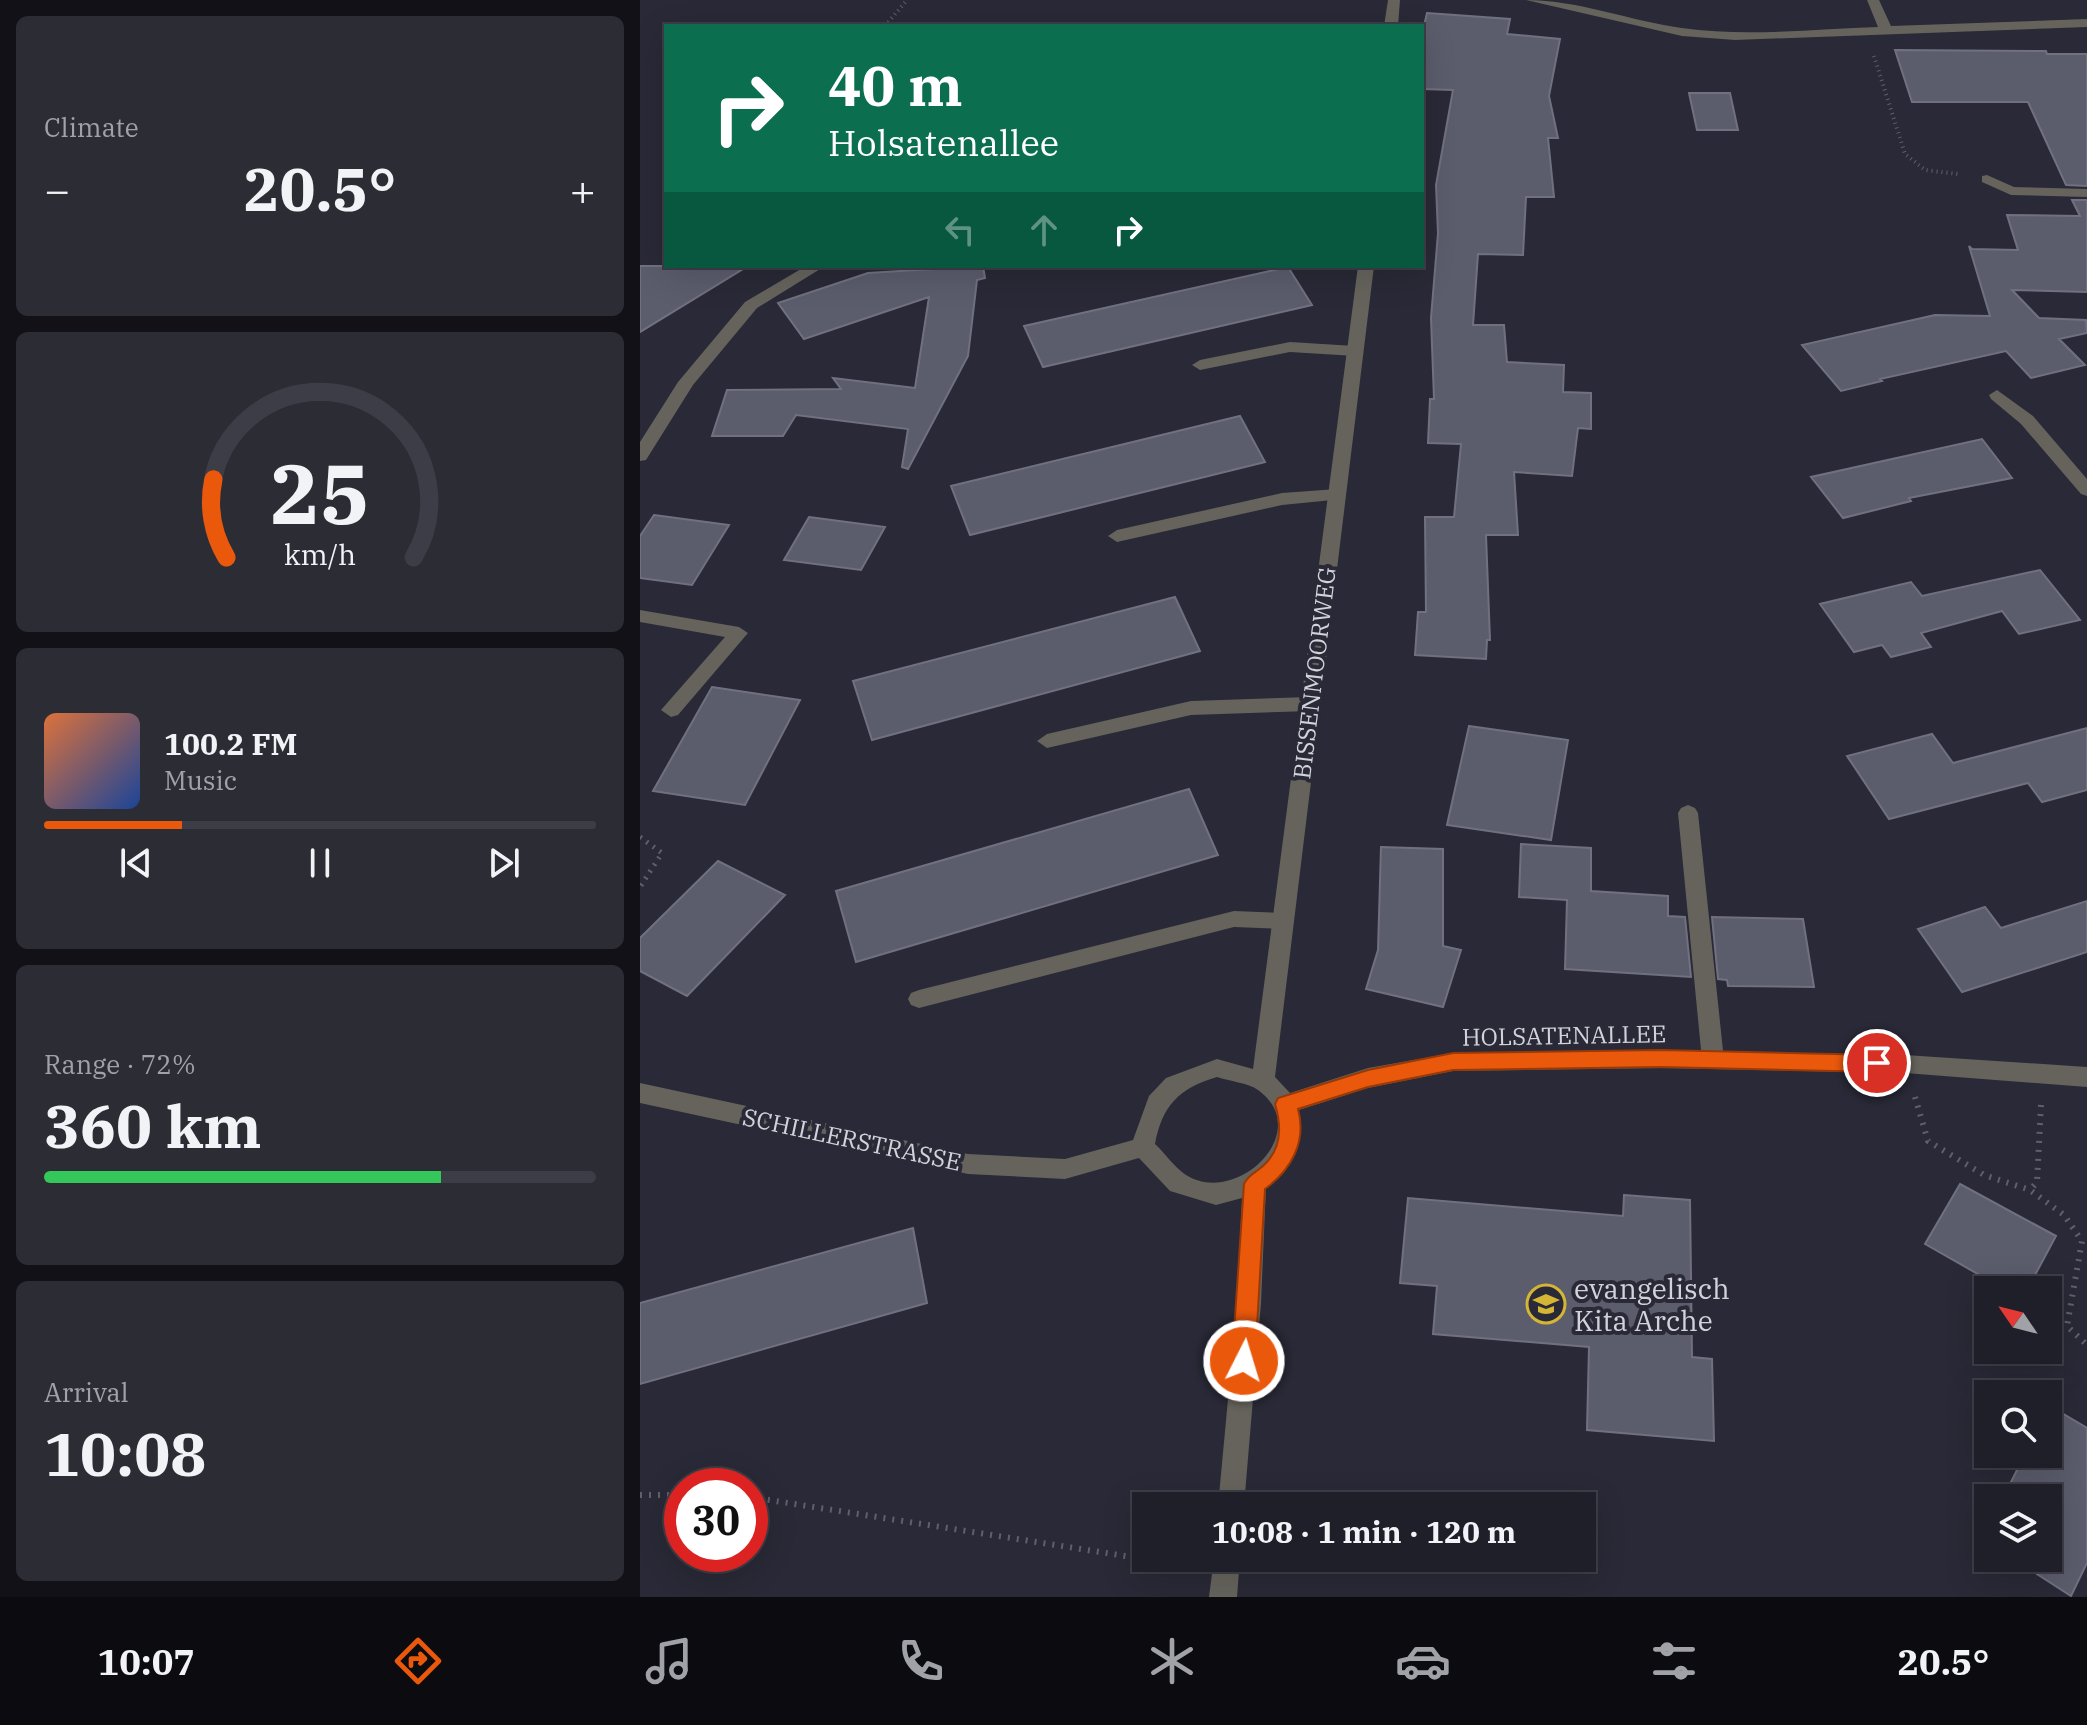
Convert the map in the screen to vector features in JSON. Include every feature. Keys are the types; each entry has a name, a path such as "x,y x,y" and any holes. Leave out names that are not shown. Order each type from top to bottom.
{"street":[{"path":"1391,24 1394,0"},
{"path":"1532,0 1682,32 1735,36 2087,23"},
{"path":"1873,0 1886,30"},
{"path":"1987,179 2011,191 2087,193"},
{"path":"640,456 686,382 751,305 814,268"},
{"name":"BISSENMOORWEG","path":"1263,1079 1366,268"},
{"path":"1200,365 1290,347 1355,351"},
{"path":"1997,395 2027,420 2087,490"},
{"path":"1117,536 1282,499 1337,495"},
{"path":"640,616 739,633 671,710"},
{"path":"1047,741 1191,708 1311,704"},
{"path":"1688,813 1713,1060"},
{"path":"919,999 1234,919 1283,921"},
{"name":"HOLSATENALLEE","path":"1286,1104 1368,1078 1453,1062 1713,1060 1905,1064 2087,1077"},
{"path":"1217,1068 1241,1070 1263,1079 1286,1104 1291,1121 1290,1139 1284,1157 1271,1172 1254,1184 1232,1192 1209,1194 1186,1189 1168,1178 1143,1147 1147,1122 1156,1102 1172,1085 1193,1073 1217,1068"},
{"name":"SCHILLERSTRASSE","path":"640,1093 968,1164 1065,1169 1143,1147"},
{"path":"1232,1492 1249,1303 1254,1184"}],"path":[{"path":"887,24 907,0"},
{"path":"1867,31 1905,154 1925,170 1987,179"},
{"path":"640,837 662,853 640,887"},
{"path":"1905,1064 1928,1141 1984,1175 2030,1190 2064,1215 2082,1241 2067,1326 2087,1345"},
{"path":"2030,1190 2037,1182 2040,1158 2041,1072"},
{"path":"640,1495 664,1495"},
{"path":"768,1500 1225,1576"}],"building":[{"path":"1427,13 1510,19 1507,34 1560,39 1549,96 1558,138 1548,138 1554,197 1526,197 1523,255 1478,254 1473,325 1504,325 1507,362 1564,365 1563,392 1591,393 1591,429 1578,428 1572,476 1514,472 1518,535 1486,535 1490,640 1487,640 1486,659 1415,655 1418,612 1426,612 1425,517 1454,517 1461,444 1428,443 1430,399 1434,399 1431,318 1438,233 1436,185 1453,90 1424,89 1424,26"},
{"path":"1895,50 2087,54 2087,186 2066,185 2028,102 1912,102"},
{"path":"1689,93 1730,93 1738,130 1697,130"},
{"path":"2072,200 2087,200 2087,292 2012,290 2039,318 2086,320 2087,333 2059,339 2085,365 2031,378 2006,351 1880,379 1882,381 1841,391 1802,345 1935,315 1990,316 1969,246 1972,249 2018,250 2007,215 2080,216"},
{"path":"640,266 745,268 640,332"},
{"path":"983,268 985,278 977,280 968,356 908,469 902,467 908,429 796,415 783,436 712,436 727,390 841,389 833,378 915,388 929,297 804,339 778,303 868,273"},
{"path":"1284,268 1289,268 1312,305 1043,367 1024,326"},
{"path":"1240,416 1265,462 970,535 951,486"},
{"path":"1982,439 2012,478 1909,498 1911,501 1843,518 1811,477"},
{"path":"654,515 729,525 692,585 640,578 640,536"},
{"path":"809,517 885,527 861,570 784,560"},
{"path":"2040,570 2080,620 2019,634 2002,611 1921,633 1931,647 1891,657 1882,645 1854,652 1820,604 1911,582 1922,596"},
{"path":"1175,597 1200,651 872,740 853,681"},
{"path":"712,687 800,700 745,805 653,791"},
{"path":"1469,726 1568,740 1551,840 1447,825"},
{"path":"2087,728 2087,790 2042,802 2028,783 1889,819 1847,756 1932,734 1953,763"},
{"path":"1189,789 1218,855 856,962 836,891"},
{"path":"1521,844 1591,848 1591,891 1668,896 1668,916 1685,917 1691,977 1565,969 1567,900 1519,897"},
{"path":"1381,847 1443,849 1443,946 1461,950 1443,1007 1366,989 1378,950"},
{"path":"718,861 785,895 687,996 640,971 640,938"},
{"path":"2087,901 2087,952 1962,992 1918,929 1985,907 2001,928"},
{"path":"1712,917 1803,919 1814,987 1728,986 1727,980 1718,979"},
{"path":"1960,1184 2056,1236 2035,1276 1981,1276 1925,1244"},
{"path":"1624,1195 1690,1200 1692,1357 1712,1359 1714,1441 1587,1430 1589,1347 1433,1334 1437,1286 1400,1283 1408,1198 1623,1216"},
{"path":"913,1228 927,1303 640,1384 640,1303"},
{"path":"2062,1413 2087,1428 2087,1563 2071,1596 2034,1572 2062,1572 2062,1484 2010,1484 2018,1468 2062,1468"}],"place":[{"name":"evangelisch Kita Arche","path":"1546,1304"}],"route":[{"path":"1244,1361 1254,1184 1271,1172 1284,1157 1290,1139 1291,1121 1286,1104 1368,1078 1453,1062 1661,1059 1877,1063"}]}
